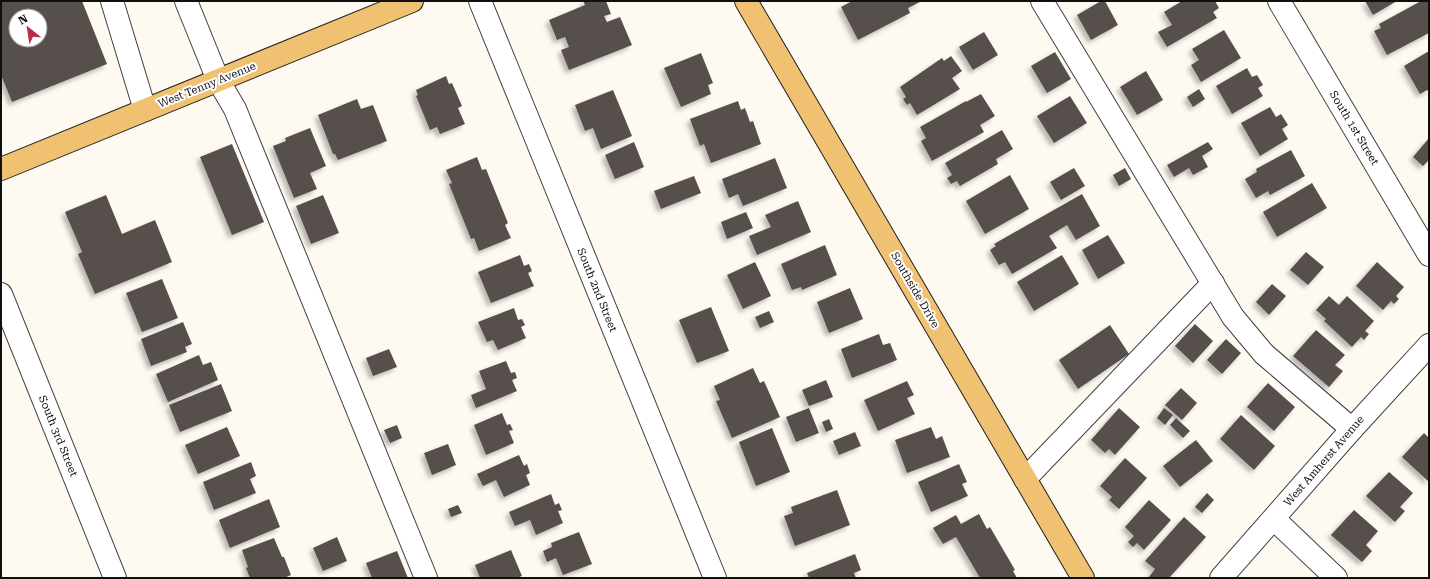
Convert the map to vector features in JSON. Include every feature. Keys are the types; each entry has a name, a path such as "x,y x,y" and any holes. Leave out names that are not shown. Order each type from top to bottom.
{"main road":[{"name":"West Tenny Avenue","path":"1,169 412,1"},
{"name":"Southside Drive","path":"746,1 1084,578"}],"street":[{"path":"112,1 145,110"},
{"path":"186,1 218,80 235,109 426,578"},
{"name":"South 2nd Street","path":"480,1 714,578"},
{"path":"1042,1 1233,317 1264,354 1352,429"},
{"name":"South 1st Street","path":"1279,1 1429,255"},
{"path":"1025,479 1213,283"},
{"name":"South 3rd Street","path":"1,294 115,578"},
{"name":"West Amherst Avenue","path":"1220,578 1274,519 1352,429 1429,345"},
{"path":"1274,519 1336,578"}],"building":[{"path":"1,1 82,1 107,64 12,102 1,75"},
{"path":"583,1 606,1 611,14 604,16 607,22 620,17 632,45 569,70 561,50 569,47 565,37 557,40 549,20 585,5"},
{"path":"852,1 922,1 908,8 910,13 858,40 841,7"},
{"path":"1101,1 1105,1 1118,25 1091,40 1077,15"},
{"path":"1182,1 1215,1 1219,8 1213,12 1217,18 1167,47 1158,32 1172,25 1164,12"},
{"path":"1365,1 1397,1 1373,15"},
{"path":"1421,1 1429,1 1429,33 1387,55 1374,31 1381,28 1379,24"},
{"path":"1224,30 1241,58 1201,82 1191,65 1199,60 1192,49"},
{"path":"984,32 998,55 973,70 959,47"},
{"path":"1429,51 1429,92 1427,90 1420,94 1404,66"},
{"path":"1055,52 1071,79 1047,93 1031,66"},
{"path":"701,53 713,83 708,85 711,94 681,107 664,68"},
{"path":"951,56 962,71 952,78 960,89 917,115 910,103 907,105 903,99 906,97 900,87 942,58 944,61"},
{"path":"1247,68 1252,77 1257,75 1263,85 1258,88 1263,96 1232,114 1216,86"},
{"path":"1146,71 1163,100 1137,115 1120,87"},
{"path":"446,76 449,84 452,83 462,106 458,108 465,124 440,134 437,127 430,130 416,96 418,95 416,90"},
{"path":"1199,89 1205,99 1193,107 1187,97"},
{"path":"613,90 632,136 601,149 593,128 585,131 575,105"},
{"path":"981,94 995,116 980,125 984,132 932,161 921,141 926,138 920,127"},
{"path":"1070,96 1087,123 1054,143 1037,116"},
{"path":"357,99 361,109 373,105 387,141 338,160 335,154 333,154 318,115"},
{"path":"738,101 741,110 745,108 750,122 753,121 761,144 711,163 704,144 700,146 690,119"},
{"path":"1270,107 1276,117 1281,114 1288,125 1282,129 1288,139 1260,156 1241,123"},
{"path":"310,128 326,166 310,173 317,189 294,198 273,146 286,141 285,138"},
{"path":"1002,130 1013,149 996,159 998,164 960,186 957,181 951,184 947,178 952,175 945,163"},
{"path":"1429,138 1429,160 1423,166 1413,157"},
{"path":"634,142 644,167 615,179 605,155"},
{"path":"1208,142 1213,149 1202,156 1208,167 1193,175 1189,168 1174,177 1167,165"},
{"path":"232,144 264,222 232,235 200,157"},
{"path":"1291,150 1305,176 1270,195 1268,191 1256,198 1245,179 1257,172 1256,169"},
{"path":"477,157 482,170 486,169 508,223 505,225 511,238 479,251 474,238 471,239 449,184 452,183 446,170"},
{"path":"775,158 787,188 743,206 738,194 729,198 722,179"},
{"path":"1074,168 1085,186 1061,200 1050,182"},
{"path":"1125,168 1131,179 1119,186 1113,175"},
{"path":"1010,175 1029,209 985,234 966,201"},
{"path":"694,176 701,193 661,209 654,191"},
{"path":"1312,183 1327,208 1277,237 1263,212"},
{"path":"1082,194 1100,226 1076,240 1067,225 1049,236 1057,248 1012,274 1005,262 999,265 990,250 996,246 994,244"},
{"path":"106,195 122,234 155,220 172,262 95,294 78,254 82,252 65,212"},
{"path":"323,195 339,233 311,244 296,206"},
{"path":"798,201 811,232 757,255 749,236 771,227 765,215"},
{"path":"746,212 753,228 727,239 721,222"},
{"path":"1108,235 1125,263 1098,279 1082,250"},
{"path":"825,245 837,275 802,290 801,287 792,290 781,264"},
{"path":"1306,252 1324,267 1308,285 1290,270"},
{"path":"520,255 524,266 529,264 532,271 528,273 534,286 491,303 478,272"},
{"path":"1062,255 1079,284 1034,311 1017,282"},
{"path":"755,262 771,296 743,309 727,275"},
{"path":"1377,262 1404,287 1396,296 1399,299 1394,304 1391,301 1383,310 1356,286"},
{"path":"162,279 178,318 142,332 126,293"},
{"path":"1272,284 1286,296 1269,315 1256,302"},
{"path":"850,288 863,319 829,333 817,302"},
{"path":"1329,296 1339,305 1347,296 1374,321 1365,331 1369,334 1364,340 1361,337 1352,347 1324,321 1326,319 1316,310"},
{"path":"711,307 729,351 697,363 679,320"},
{"path":"514,308 518,320 522,319 525,325 521,327 526,338 498,350 493,340 487,342 478,322"},
{"path":"769,311 774,322 760,328 755,317"},
{"path":"183,322 192,344 185,347 187,352 151,366 141,339"},
{"path":"1195,324 1213,341 1193,363 1175,346"},
{"path":"1110,325 1129,354 1078,389 1059,360"},
{"path":"1316,330 1345,355 1335,365 1343,371 1329,387 1293,356"},
{"path":"879,334 883,345 890,343 897,360 852,378 841,349"},
{"path":"1226,339 1241,353 1222,374 1207,360"},
{"path":"389,349 397,367 373,376 366,358"},
{"path":"199,355 203,365 211,362 218,380 168,402 156,374"},
{"path":"506,361 511,373 515,372 517,378 512,380 517,391 476,408 471,395 486,389 479,371"},
{"path":"753,368 760,383 764,381 780,417 732,438 716,401 720,400 714,386"},
{"path":"826,380 833,397 809,406 802,390"},
{"path":"907,381 914,395 907,398 915,414 878,431 864,400"},
{"path":"1268,383 1295,407 1274,431 1247,407"},
{"path":"221,384 232,411 180,432 169,405"},
{"path":"1181,388 1197,403 1182,420 1165,405"},
{"path":"809,408 819,433 796,442 786,417"},
{"path":"1119,408 1140,427 1115,455 1109,449 1105,453 1091,440"},
{"path":"1164,408 1173,415 1165,425 1157,418"},
{"path":"502,413 507,425 510,424 513,430 509,431 514,443 486,455 474,425"},
{"path":"1241,415 1275,446 1254,470 1220,439"},
{"path":"1176,418 1190,431 1183,438 1170,425"},
{"path":"829,419 833,429 826,432 822,422"},
{"path":"397,425 402,438 390,443 384,430"},
{"path":"227,427 240,456 198,474 185,445"},
{"path":"931,427 936,439 942,436 950,457 907,473 895,440"},
{"path":"772,428 790,472 756,486 739,442"},
{"path":"855,432 861,446 839,455 833,441"},
{"path":"1424,433 1429,438 1429,482 1402,457"},
{"path":"1196,440 1213,461 1180,487 1163,466"},
{"path":"448,444 456,465 432,475 424,453"},
{"path":"519,455 524,466 527,464 530,473 526,475 530,485 504,497 496,480 483,486 477,474"},
{"path":"1125,458 1147,478 1119,509 1109,500 1112,497 1100,486"},
{"path":"251,462 256,476 250,479 256,493 214,510 203,482"},
{"path":"959,464 967,482 962,484 968,496 931,512 918,482"},
{"path":"1389,472 1413,493 1400,507 1405,511 1395,522 1366,496"},
{"path":"837,490 850,525 795,546 784,516 793,513 791,507"},
{"path":"1207,493 1214,500 1202,513 1195,507"},
{"path":"551,494 555,505 559,503 562,510 558,511 563,523 536,535 530,520 515,526 509,512"},
{"path":"269,499 280,527 230,548 219,520"},
{"path":"1149,500 1171,520 1144,550 1137,543 1133,547 1128,542 1134,536 1125,527"},
{"path":"458,505 462,513 451,517 448,509"},
{"path":"1354,510 1378,531 1366,545 1372,551 1362,562 1331,535"},
{"path":"979,514 987,529 990,527 1015,570 1013,571 1017,578 980,578 956,537 943,544 933,528 956,515 961,524"},
{"path":"1184,517 1206,537 1169,578 1150,578 1149,577 1155,569 1145,561"},
{"path":"579,532 592,564 563,575 556,558 547,562 543,551 552,547 551,543"},
{"path":"337,537 347,561 323,571 313,548"},
{"path":"274,538 291,575 284,578 250,578 242,550"},
{"path":"511,550 522,576 516,578 480,578 475,565"},
{"path":"397,551 408,578 372,578 366,563"},
{"path":"855,554 861,570 854,573 856,578 809,578 807,573"}]}
